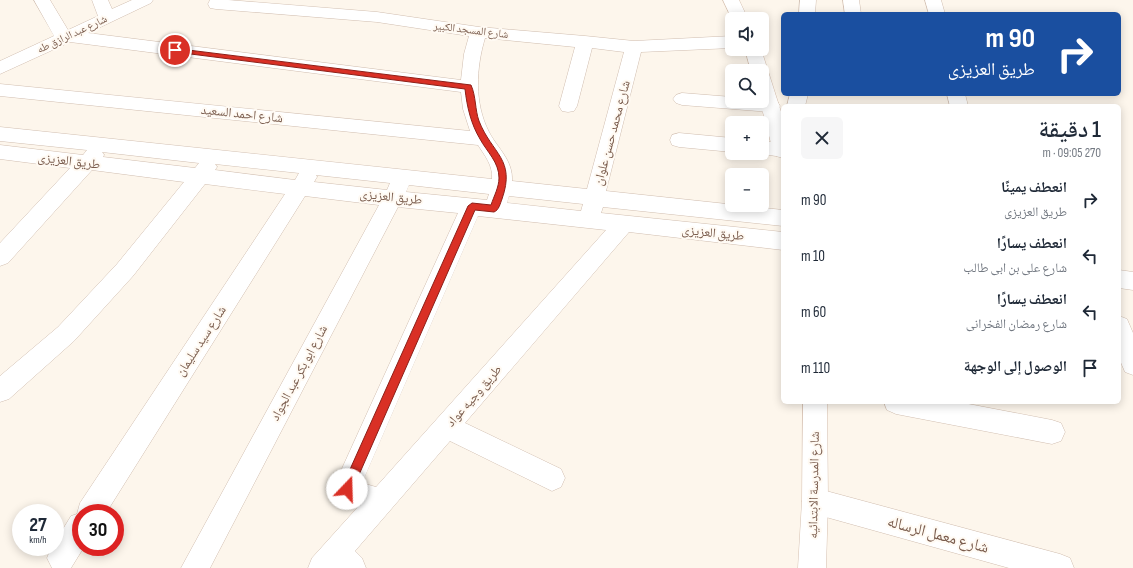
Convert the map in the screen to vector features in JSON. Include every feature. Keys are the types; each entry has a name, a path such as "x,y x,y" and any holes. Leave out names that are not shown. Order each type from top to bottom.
{"street":[{"path":"42,0 65,37 469,87"},
{"path":"100,0 107,17"},
{"name":"شارع عبد الرازق طه","path":"0,68 145,0"},
{"name":"شارع المسجد الكبير","path":"218,0 216,4 381,12 479,32 585,41 634,47 725,42"},
{"path":"731,0 737,12"},
{"path":"807,12 808,0"},
{"path":"851,0 852,12"},
{"path":"933,0 936,12"},
{"path":"380,502 350,492 347,489 347,486 483,207 501,188 503,177 499,160 484,139 476,122 471,104 469,87 470,67 473,49 479,32"},
{"path":"568,106 585,41"},
{"name":"شارع محمد حسن علوان","path":"589,219 634,47"},
{"name":"شارع احمد السعيد","path":"0,90 484,139"},
{"path":"769,97 781,137"},
{"path":"682,99 772,106"},
{"name":"طريق العزيزى","path":"0,134 213,158 306,178"},
{"path":"679,140 725,144"},
{"path":"769,145 781,140"},
{"path":"0,257 101,146"},
{"name":"طريق العزيزى","path":"3,155 200,176 306,178 398,188 501,188 781,218"},
{"path":"0,391 72,328 125,270 213,158"},
{"name":"شارع سيد سليمان","path":"96,504 306,178"},
{"name":"طريق العزيزى","path":"398,188 483,207 781,240"},
{"name":"شارع ابو بكر عبد الجواد","path":"194,568 398,188"},
{"name":"طريق وجيه عواد","path":"337,562 380,502 625,223"},
{"path":"1121,279 1133,280"},
{"path":"1121,331 1133,364"},
{"name":"شارع المدرسة الابتدائيه","path":"812,568 815,501 815,404"},
{"path":"918,404 973,409 1052,432"},
{"path":"447,427 552,478"},
{"name":"شارع معمل الرساله","path":"815,501 1060,568"},
{"path":"61,558 72,540"}],"route":[{"path":"175,50 469,87 471,104 476,122 484,139 499,160 503,177 494,208 472,206 347,486 347,489"}]}
